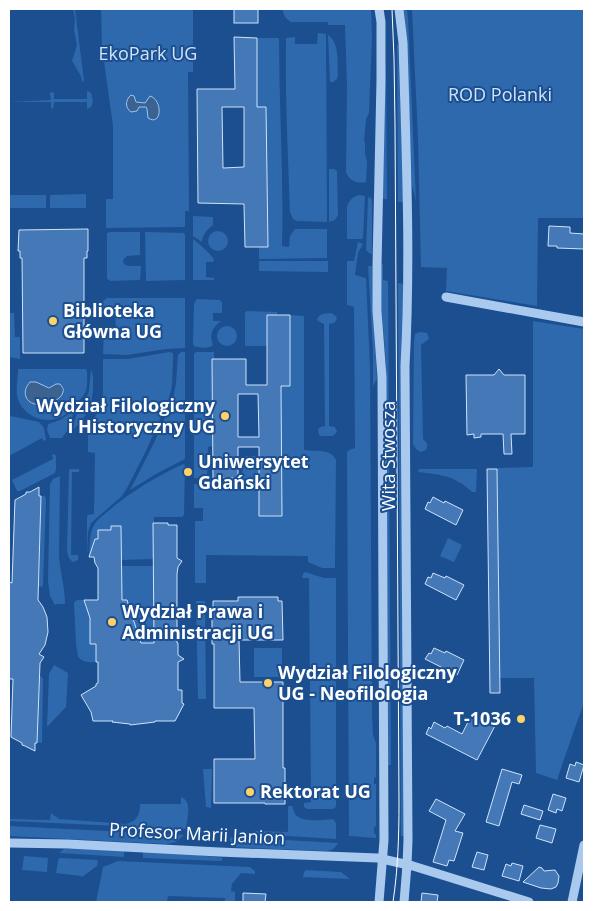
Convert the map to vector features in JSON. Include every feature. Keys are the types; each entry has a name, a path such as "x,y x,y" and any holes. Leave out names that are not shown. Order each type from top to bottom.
{"street":[{"name":"Wita Stwosza","path":"379,9 381,22 381,70 377,311 382,377 384,840 379,902"},
{"name":"Wita Stwosza","path":"400,9 409,258 405,366 408,865 404,902"},
{"path":"446,296 584,322"},
{"name":"Profesor Marii Janion","path":"9,843 78,844 383,859 529,902"},
{"path":"572,902 584,845"}],"green space":[{"path":"73,9 75,9 84,81 82,82 81,76 72,61 77,45"},
{"name":"EkoPark UG","path":"101,9 193,9 193,72 188,72 189,211 185,211 184,227 106,228 106,199 113,199 113,126 102,47"},
{"path":"283,9 371,9 372,38 369,113 366,119 364,142 367,161 366,182 354,181 349,178 346,172 347,85 345,25 328,25 328,22 291,22 285,17"},
{"path":"404,9 407,9 408,19 416,201 412,185"},
{"name":"ROD Polanki","path":"412,9 584,9 584,218 538,218 537,306 446,291 447,268 421,267"},
{"path":"318,33 326,34 327,222 297,221 293,219 290,212 286,104 286,38 295,37 295,44 317,44"},
{"path":"328,35 334,43 337,53 338,75 337,79 333,82 330,82"},
{"path":"257,38 279,39 282,246 289,247 290,236 295,229 327,229 327,258 259,259 259,247 268,247 266,107 257,107"},
{"path":"398,45 404,202 398,202"},
{"path":"386,58 387,199 381,199"},
{"path":"87,91 91,93 93,101 91,107 87,109 87,102 54,102 53,109 51,108 51,102 9,102 51,100 50,93 52,92 54,93 54,99 87,99"},
{"path":"329,169 337,171 338,215 335,220 329,222"},
{"path":"86,194 86,208 50,208 50,195"},
{"path":"10,195 46,195 46,208 10,208"},
{"path":"355,196 365,196 363,238 347,239 347,207"},
{"path":"368,197 372,201 372,254 366,250"},
{"path":"193,216 213,217 213,225 204,234 202,242 193,236"},
{"path":"218,231 225,234 228,241 225,248 218,251 211,248 208,241 211,234"},
{"path":"140,232 140,255 127,256 123,260 124,264 128,266 141,266 140,280 111,281 107,279 107,233"},
{"path":"145,232 184,233 185,280 146,281"},
{"path":"193,239 214,259 213,262 206,262 206,277 214,278 214,280 193,280"},
{"path":"358,242 363,244 358,253 355,275 366,278 370,368 372,714 373,735 376,743 376,777 374,778 374,784 376,784 376,826 374,827 374,834 376,834 376,838 349,836 347,452 355,448 354,307 347,305 347,261 354,261"},
{"path":"259,261 328,261 328,272 259,271"},
{"path":"381,264 383,264 383,280 388,281 391,765 388,765 386,363 382,315"},
{"path":"368,266 372,266 377,379 373,386 373,351"},
{"path":"403,268 404,836 401,836 398,283 403,284"},
{"path":"107,298 185,298 185,348 127,355 103,354 104,331 106,329 116,329 115,314 107,314 102,308 103,301"},
{"path":"197,299 219,300 222,302 222,313 213,313 213,321 221,321 212,332 213,345 204,348 196,347 193,343 194,304"},
{"path":"247,311 277,312 277,315 267,316 267,346 245,346 245,313"},
{"path":"9,313 14,313 15,337 20,337 20,359 9,357"},
{"path":"331,313 337,319 334,323 329,324 329,426 335,427 337,432 333,436 321,436 318,430 320,427 325,426 324,324 317,320 320,315"},
{"path":"290,315 304,316 304,450 327,452 334,456 336,460 335,568 322,568 308,562 308,556 206,555 206,583 195,583 195,521 203,521 203,508 194,508 194,484 242,483 243,456 259,456 259,516 282,516 281,386"},
{"path":"533,321 584,329 584,703 557,780 536,773 534,678 499,678 497,468 533,467"},
{"path":"227,326 234,329 237,336 234,343 227,346 220,343 217,336 220,329"},
{"path":"420,332 427,333 429,339 421,345 423,439 427,445 426,450 421,452 413,444 414,341 415,334"},
{"path":"169,352 173,353 173,359 172,386 169,398 146,451 127,488 122,496 91,523 88,532 87,557 87,516 94,514 95,453 88,452 88,428 98,412 103,397 103,359 128,359"},
{"path":"181,352 185,352 185,459 130,490 154,443 173,399 178,355"},
{"path":"196,352 214,352 214,359 212,359 212,446 208,447 207,478 194,478 194,354"},
{"path":"18,369 86,369 87,388 84,395 72,409 63,416 49,420 42,419 29,414 20,403 17,396","holes":["37,382 47,388 51,387 63,389 59,397 46,404"]},
{"path":"91,370 93,374 93,392 90,405 82,420 72,431 78,409 89,391"},
{"path":"72,412 69,428 62,438 50,438 47,430 48,424 60,420"},
{"path":"11,416 39,422 44,428 46,440 44,441 42,438 9,456 9,419"},
{"path":"52,455 56,456 55,473 17,491 12,480 53,459"},
{"path":"183,464 185,465 184,515 182,517 154,517 154,559 121,560 120,526 111,526 111,530 98,530 98,539 89,557 91,533 98,520 134,491"},
{"path":"79,469 79,472 72,472 71,555 78,555 78,560 73,562 69,558 67,550 69,470"},
{"path":"419,469 477,469 476,492 472,492 453,479 441,475 418,472"},
{"path":"60,476 59,556 65,604 55,605 50,596 48,581 50,484 53,479"},
{"path":"41,496 45,496 46,499 42,587 39,586"},
{"path":"448,538 462,545 454,562 440,556"},
{"path":"121,566 154,566 155,643 139,643 140,639 127,600 122,600"},
{"path":"305,572 324,578 336,578 336,806 332,809 307,809 304,807 304,803 311,802 309,578 302,578"},
{"path":"78,600 84,600 90,618 90,644 98,644 96,662 86,662 78,657 74,604"},
{"path":"196,601 205,601 206,699 198,699"},
{"path":"254,648 282,648 282,677 254,677"},
{"path":"54,665 68,673 66,707 47,727 49,674"},
{"path":"39,676 43,679 42,743 37,742"},
{"path":"203,769 212,769 211,808 206,807"},
{"path":"181,797 185,799 188,806 186,829 9,821 9,819 50,820 51,813 59,819 126,824 137,817 140,804 181,804"},
{"path":"288,806 292,806 295,814 302,819 333,819 336,823 336,839 255,834 255,831 288,832"},
{"path":"9,826 184,835 176,842 166,844 9,836"},
{"path":"230,838 338,843 336,847 329,851 230,847"},
{"path":"64,849 124,850 124,857 59,853"},
{"path":"143,852 190,854 223,858 221,861 143,858"},
{"path":"24,856 48,858 47,872 22,870"},
{"path":"59,858 98,860 97,866 82,877 56,873"},
{"path":"118,861 250,867 255,871 255,874 241,873 232,884 231,891 235,892 235,902 225,902 225,898 168,896 167,902 96,902 103,867"},
{"path":"306,870 341,872 350,879 303,877"}],"shaded area":[{"path":"131,95 134,96 136,102 145,103 150,96 154,98 159,107 156,119 148,118 146,107 139,107 137,111 131,112 127,102"},
{"path":"30,382 36,382 49,388 60,384 63,392 52,403 34,404 25,395"}],"building":[{"path":"234,9 258,9 258,23 234,23"},
{"path":"234,37 257,38 257,107 266,107 268,247 245,247 244,204 198,203 197,89 235,89","holes":["222,107 244,107 244,167 223,168"]},
{"path":"549,226 570,227 570,233 584,234 584,249 548,246"},
{"name":"Biblioteka Główna UG","path":"88,229 88,251 87,258 84,258 84,353 23,353 22,258 20,258 20,251 18,251 19,230"},
{"name":"Wydział Filologiczny i Historyczny UG","path":"267,315 290,315 290,386 281,386 282,516 259,516 259,447 238,447 238,478 213,478 212,359 246,359 246,385 267,385","holes":["238,394 258,394 259,437 238,437"]},
{"path":"499,369 504,375 525,375 525,434 511,434 512,454 504,454 503,434 481,434 481,437 474,438 474,434 467,435 466,375 494,375"},
{"path":"487,469 497,469 500,693 490,693"},
{"path":"39,487 39,496 41,496 38,600 47,617 48,632 45,645 39,654 44,657 40,663 37,743 35,743 35,751 11,737 13,679 9,679 9,582 12,583 15,500 26,494 26,492"},
{"path":"433,497 463,510 456,525 425,509"},
{"name":"Wydział Prawa i Administracji UG","path":"153,523 177,525 177,558 182,561 178,567 177,574 177,643 178,655 184,659 178,662 178,690 182,690 182,703 184,704 175,721 155,721 130,725 113,721 93,721 91,712 81,695 98,683 96,644 90,644 90,618 84,600 98,600 98,568 94,557 89,557 95,539 98,539 98,530 111,530 111,526 121,526 122,600 127,600 141,643 154,643"},
{"path":"433,573 445,578 446,576 464,585 456,600 425,584 428,577 431,578"},
{"name":"Wydział Filologiczny UG - Neofilologia","path":"238,597 278,597 278,601 282,601 283,640 239,640 240,682 283,682 285,804 214,803 214,759 255,759 254,708 214,708 213,601 238,601"},
{"path":"434,648 445,653 446,651 464,660 457,675 425,659"},
{"path":"473,712 496,724 477,760 426,734 434,722 462,734"},
{"path":"576,762 584,765 579,782 566,778 570,764 575,766"},
{"path":"502,769 522,775 519,784 512,782 499,826 486,822"},
{"path":"553,794 566,798 562,811 557,809 556,813 548,810"},
{"path":"436,799 465,814 455,831 463,833 454,861 449,860 447,866 433,862 446,820 429,811"},
{"path":"524,805 543,811 540,820 521,814"},
{"path":"540,825 556,829 552,843 536,838"},
{"path":"477,852 488,855 484,870 472,867"},
{"path":"512,863 523,866 519,881 502,876 506,864 511,866"},
{"path":"539,867 544,871 555,870 559,876 556,887 551,889 541,888 523,882"},
{"path":"243,893 266,894 265,902 243,902"},
{"path":"422,893 438,895 437,902 421,902"}],"tram line":[{"path":"392,9 395,124 399,803 398,852 393,902"}],"place":[{"name":"Biblioteka Główna UG","path":"53,321"},
{"name":"Wydział Filologiczny i Historyczny UG","path":"225,416"},
{"name":"Uniwersytet Gdański","path":"188,472"},
{"name":"Wydział Prawa i Administracji UG","path":"112,622"},
{"name":"Wydział Filologiczny UG - Neofilologia","path":"268,683"},
{"name":"T-1036","path":"521,719"},
{"name":"Rektorat UG","path":"250,792"}]}
